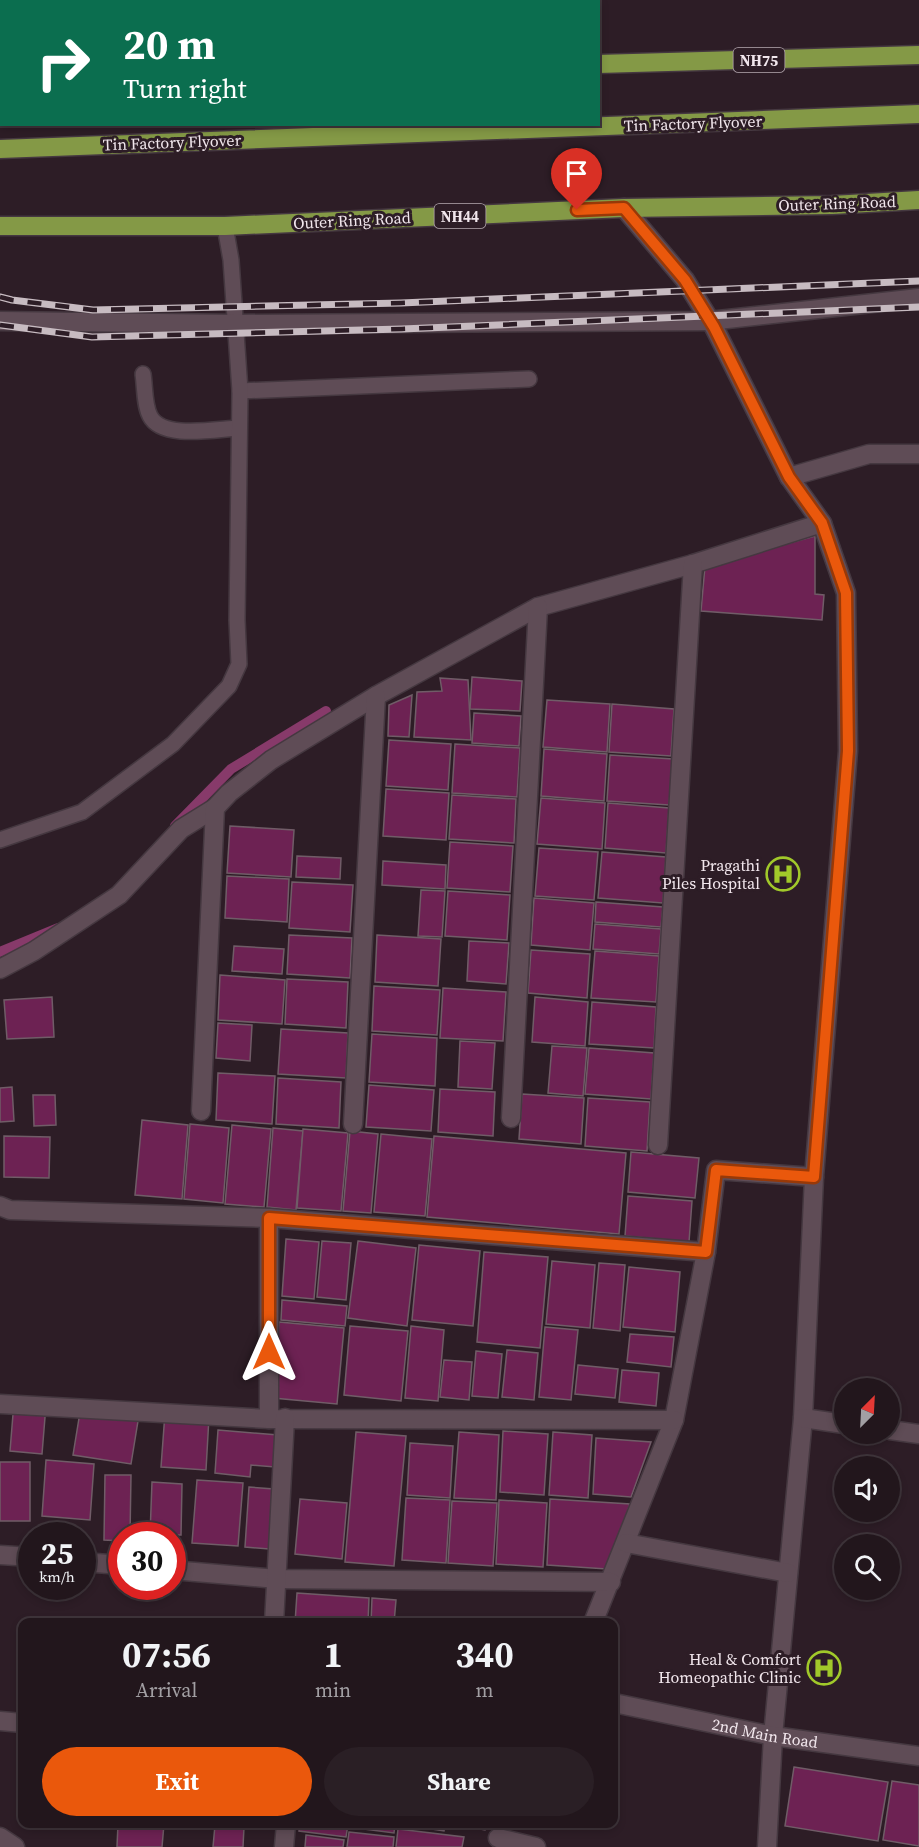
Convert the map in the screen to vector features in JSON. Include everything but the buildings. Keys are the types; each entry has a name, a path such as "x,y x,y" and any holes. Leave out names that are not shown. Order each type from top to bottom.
{"highway":[{"name":"NH75","path":"600,64 919,56"},
{"name":"Tin Factory Flyover","path":"0,149 919,114"},
{"name":"Outer Ring Road","path":"0,226 225,226 624,208 832,205 919,200"}],"street":[{"path":"624,208 685,280 710,321 789,477 822,523 846,593 848,751 814,1177 803,1418 773,1736 766,1847"},
{"path":"0,321 236,324 710,321 919,298"},
{"path":"789,477 869,454 919,454"},
{"path":"0,969 34,951 119,895 181,829 215,808 229,793 271,760 376,696 538,608 693,564 822,523"},
{"path":"658,1145 693,564"},
{"path":"511,1118 538,608"},
{"path":"353,1124 376,696"},
{"path":"201,1111 215,808"},
{"path":"595,1618 674,1420 706,1252 716,1170 814,1177"},
{"path":"0,1206 10,1209 269,1218 706,1252"},
{"path":"269,1218 277,1418 277,1579 274,1618"},
{"path":"0,1404 277,1418 674,1420"},
{"path":"803,1418 834,1423"},
{"path":"900,1431 919,1434"},
{"path":"626,1544 788,1573"},
{"path":"0,1555 18,1556"},
{"path":"186,1571 277,1579 611,1582"},
{"name":"2nd Main Road","path":"618,1704 773,1736 919,1756"},
{"path":"0,1721 18,1723"},
{"path":"284,1847 286,1828"},
{"path":"498,1836 536,1847"},
{"path":"0,1837 15,1847"}],"lane":[{"path":"0,840 82,812 173,744 229,686 239,664 237,608 240,391 231,260 225,226"},
{"path":"143,374 149,414 154,422 163,428 174,431 239,428"},
{"path":"240,391 529,379"}],"waterway":[{"path":"175,826 231,769 326,711"},
{"path":"0,952 58,928"}],"railway":[{"path":"0,297 93,310 401,303 919,281"},
{"path":"0,325 92,337 402,329 919,307"}],"place":[{"name":"Pragathi Piles Hospital","path":"783,874"},
{"name":"Heal & Comfort Homeopathic Clinic","path":"824,1668"}],"route":[{"path":"269,1352 269,1218 706,1252 716,1170 814,1177 848,751 846,593 822,523 789,477 714,327 685,280 624,208 577,210"}]}
